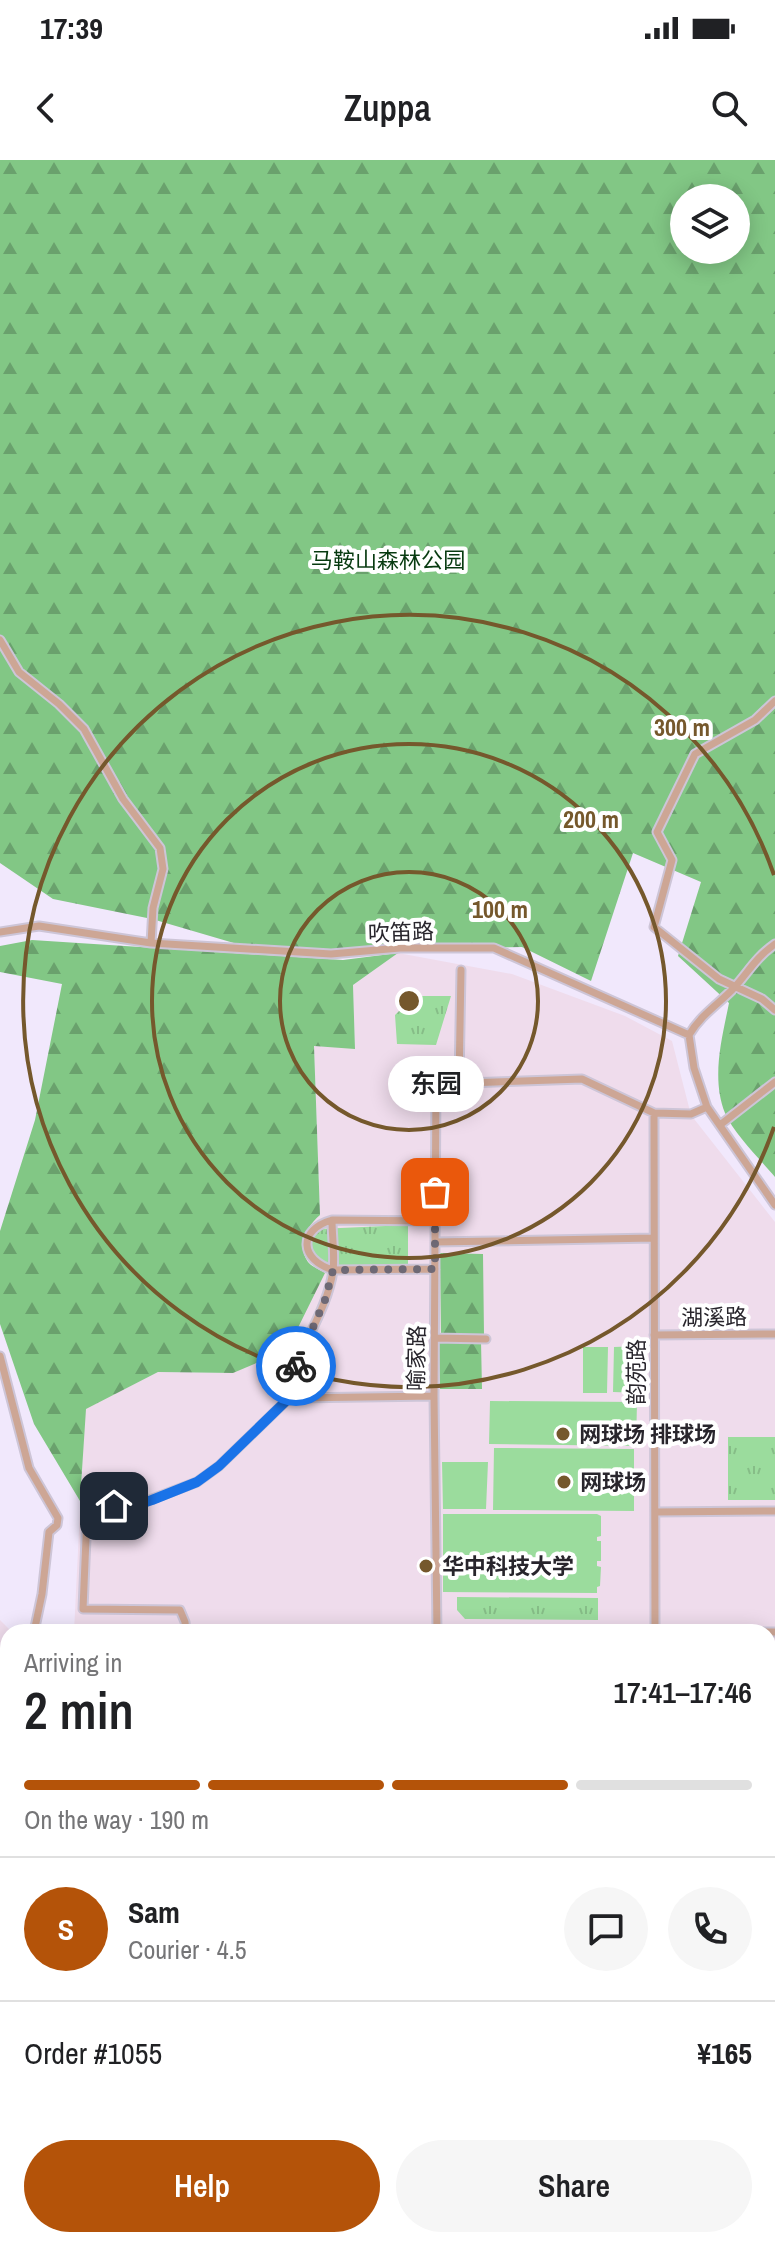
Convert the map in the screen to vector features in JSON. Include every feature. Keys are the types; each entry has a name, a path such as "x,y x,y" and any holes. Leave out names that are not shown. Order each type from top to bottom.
{"street":[{"path":"0,640 19,672 84,729 123,799 160,848 163,869 153,908 151,943"},
{"path":"775,701 755,720 695,754 657,832 672,860 654,927 734,988 762,999 775,1010"},
{"name":"吹笛路","path":"0,932 39,926 151,943 331,954 400,948 494,948 689,1035"},
{"path":"775,944 758,956 734,988 698,1020 689,1035 694,1068 707,1107 775,1205"},
{"path":"461,970 459,1082 582,1079 654,1113 691,1114 707,1107"},
{"name":"喻家路","path":"437,1624 434,1396 436,1084 459,1082"},
{"path":"720,1125 774,1084"},
{"name":"韵苑路","path":"654,1113 655,1624"},
{"path":"435,1221 332,1220 318,1224 309,1233 307,1244 310,1256 319,1266 333,1270 435,1269"},
{"path":"286,1401 288,1384 325,1300 333,1270 332,1220"},
{"path":"435,1242 654,1238"},
{"name":"湖溪路","path":"654,1335 775,1334"},
{"path":"435,1338 486,1339"},
{"path":"0,1356 29,1468 58,1518 57,1525 49,1532 36,1624"},
{"path":"185,1624 180,1610 83,1609 87,1515 94,1506 134,1506 197,1482 219,1466 286,1401 295,1398 434,1396"},
{"path":"655,1512 775,1511"}],"shaded area":[{"name":"华中科技大学","path":"398,953 512,974 625,1016 672,1041 691,1115 775,1222 775,1624 74,1624 85,1409 158,1372 233,1373 324,1273 308,1262 302,1244 309,1225 320,1215 314,1046 355,1048 353,985"}],"green space":[{"name":"马鞍山森林公园","path":"0,160 775,160 775,1177 734,1129 721,1100 719,1058 729,1003 678,956 701,882 633,853 591,981 522,947 258,950 152,919 53,899 0,863"},
{"path":"32,940 343,960 398,953 353,985 355,1049 314,1046 320,1215 307,1230 303,1249 308,1262 325,1273 287,1350 233,1373 158,1372 86,1409 80,1501 34,1424 0,1324 0,1231 35,1120 62,984 0,972 0,946"},
{"path":"408,996 451,996 436,1045 397,1044 395,1015 408,1002"},
{"path":"408,1225 408,1265 334,1265 317,1257 312,1248 311,1239 318,1229"},
{"path":"440,1253 483,1254 484,1334 441,1334"},
{"path":"439,1341 481,1341 482,1389 440,1389"},
{"path":"642,1346 641,1393 613,1392 614,1347"},
{"path":"583,1347 608,1347 607,1393 583,1393"},
{"name":"网球场 排球场","path":"490,1401 637,1402 636,1446 489,1444"},
{"path":"728,1437 775,1437 775,1500 728,1500"},
{"name":"网球场","path":"494,1448 634,1449 634,1511 493,1510"},
{"path":"442,1462 488,1462 486,1509 443,1509"},
{"path":"443,1514 601,1516 601,1536 597,1537 597,1541 601,1541 601,1561 597,1561 597,1566 601,1567 597,1593 443,1592"},
{"path":"457,1597 598,1598 598,1620 465,1619 457,1610"}],"way so far":[{"path":"296,1366 325,1300 333,1270 435,1269 435,1192"}],"place":[{"name":"东园","path":"435,1192"},
{"name":"网球场 排球场","path":"563,1434"},
{"name":"网球场","path":"564,1482"},
{"name":"华中科技大学","path":"426,1566"}],"route":[{"path":"114,1506 134,1506 152,1500 197,1482 219,1466 286,1401 288,1384 296,1366"}]}
